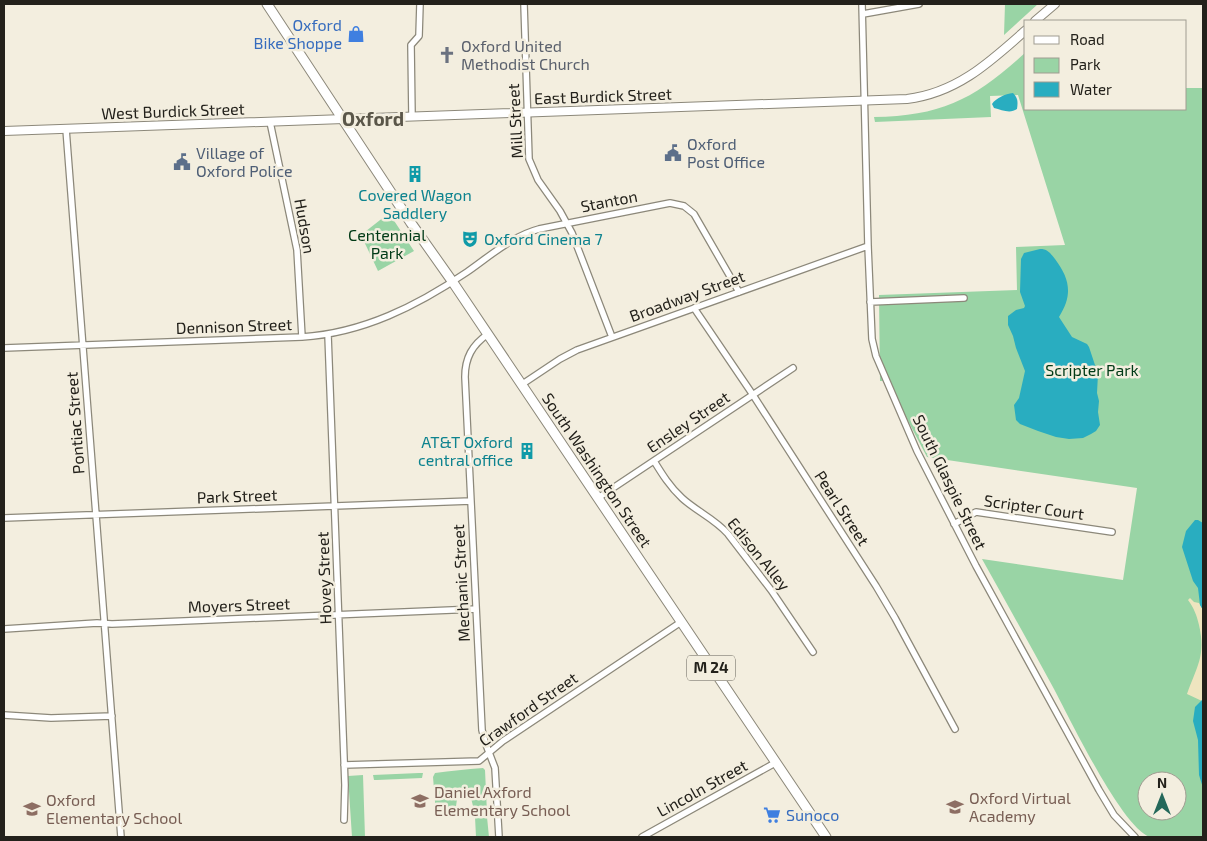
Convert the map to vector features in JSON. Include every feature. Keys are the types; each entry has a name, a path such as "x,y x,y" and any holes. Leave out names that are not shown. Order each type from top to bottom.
{"main road":[{"name":"M 24","path":"267,4 344,119"},
{"path":"1036,20 1055,4"},
{"name":"East Burdick Street","path":"344,119 914,98 948,88 965,80 986,66 1024,32"},
{"name":"West Burdick Street","path":"4,131 344,119"},
{"name":"South Washington Street","path":"344,119 411,222 826,837"}],"street":[{"path":"412,117 411,45 419,36 420,4"},
{"name":"Mill Street","path":"524,4 529,158 532,169 572,233 612,337"},
{"name":"South Glaspie Street","path":"862,4 870,302 872,339 876,356 917,451 954,524 1099,790 1114,815 1135,837"},
{"path":"862,14 919,4"},
{"name":"Hudson","path":"270,122 298,250 302,337"},
{"name":"Pontiac Street","path":"66,129 121,837"},
{"name":"Stanton","path":"452,281 521,236 539,229 665,204 682,205 689,209 697,219 738,292"},
{"name":"Broadway Street","path":"521,384 568,355 612,337 868,246"},
{"name":"Dennison Street","path":"4,348 328,335 392,316 452,281"},
{"path":"870,302 964,298"},
{"name":"Pearl Street","path":"694,308 753,395 881,594 955,729"},
{"name":"Mechanic Street","path":"488,334 472,347 465,366 482,730 496,773 499,837"},
{"name":"Hovey Street","path":"328,335 344,765 344,820"},
{"name":"Ensley Street","path":"598,498 793,368"},
{"name":"Edison Alley","path":"654,461 671,487 683,499 728,534 776,597 813,652"},
{"name":"Park Street","path":"4,518 471,501"},
{"name":"Scripter Court","path":"954,524 976,512 1112,532"},
{"name":"Moyers Street","path":"4,629 104,623 476,609"},
{"name":"Crawford Street","path":"344,765 478,761 503,741 681,622"},
{"path":"4,715 51,718 112,716"},
{"name":"Lincoln Street","path":"642,837 775,763"}],"green space":[{"path":"1005,4 1038,4 1004,35"},
{"name":"Scripter Park","path":"1024,54 1024,110 1187,110 1187,88 1203,88 1203,837 1150,837 1138,829 1125,814 1097,770 982,559 1123,580 1137,488 927,457 887,381 880,381 879,295 1017,290 1016,247 1065,245 1018,95 990,96 991,117 875,122 874,117 920,113 939,108 974,93"},
{"name":"Centennial Park","path":"389,213 414,251 378,271 361,235"},
{"path":"483,768 485,770 487,813 475,814 471,798 464,796 457,799 455,814 439,816 436,814 433,777 435,773"},
{"path":"423,773 422,778 374,780 373,775"},
{"path":"363,775 365,837 352,837 348,776"},
{"path":"475,817 487,817 489,837 476,837"}],"sand":[{"path":"1190,598 1194,602 1199,603 1203,610 1202,701 1187,694 1201,653 1201,636 1194,609 1188,600"}],"water":[{"path":"1013,93 1017,100 1017,109 1003,111 994,108 992,104 996,100 1004,95"},
{"path":"1040,249 1050,253 1064,273 1067,280 1068,294 1059,317 1072,337 1087,344 1098,374 1097,393 1100,425 1096,431 1083,438 1069,439 1056,437 1020,424 1016,420 1014,405 1019,398 1025,371 1008,325 1008,316 1025,306 1020,292 1021,259 1024,253"},
{"path":"1195,520 1203,523 1203,610 1200,605 1198,588 1193,581 1182,547 1186,531"},
{"path":"1203,699 1203,788 1199,775 1198,740 1193,721 1195,707"}],"place":[{"name":"Oxford Bike Shoppe","path":"356,34"},
{"name":"Oxford United Methodist Church","path":"447,55"},
{"name":"Oxford Post Office","path":"673,153"},
{"name":"Village of Oxford Police","path":"182,162"},
{"name":"Covered Wagon Saddlery","path":"415,174"},
{"name":"Oxford Cinema 7","path":"470,239"},
{"name":"AT&T Oxford central office","path":"527,451"},
{"name":"Daniel Axford Elementary School","path":"420,801"},
{"name":"Oxford Virtual Academy","path":"955,807"},
{"name":"Oxford Elementary School","path":"32,809"},
{"name":"Sunoco","path":"772,815"}],"district":[{"name":"Oxford","path":"373,119"}]}
